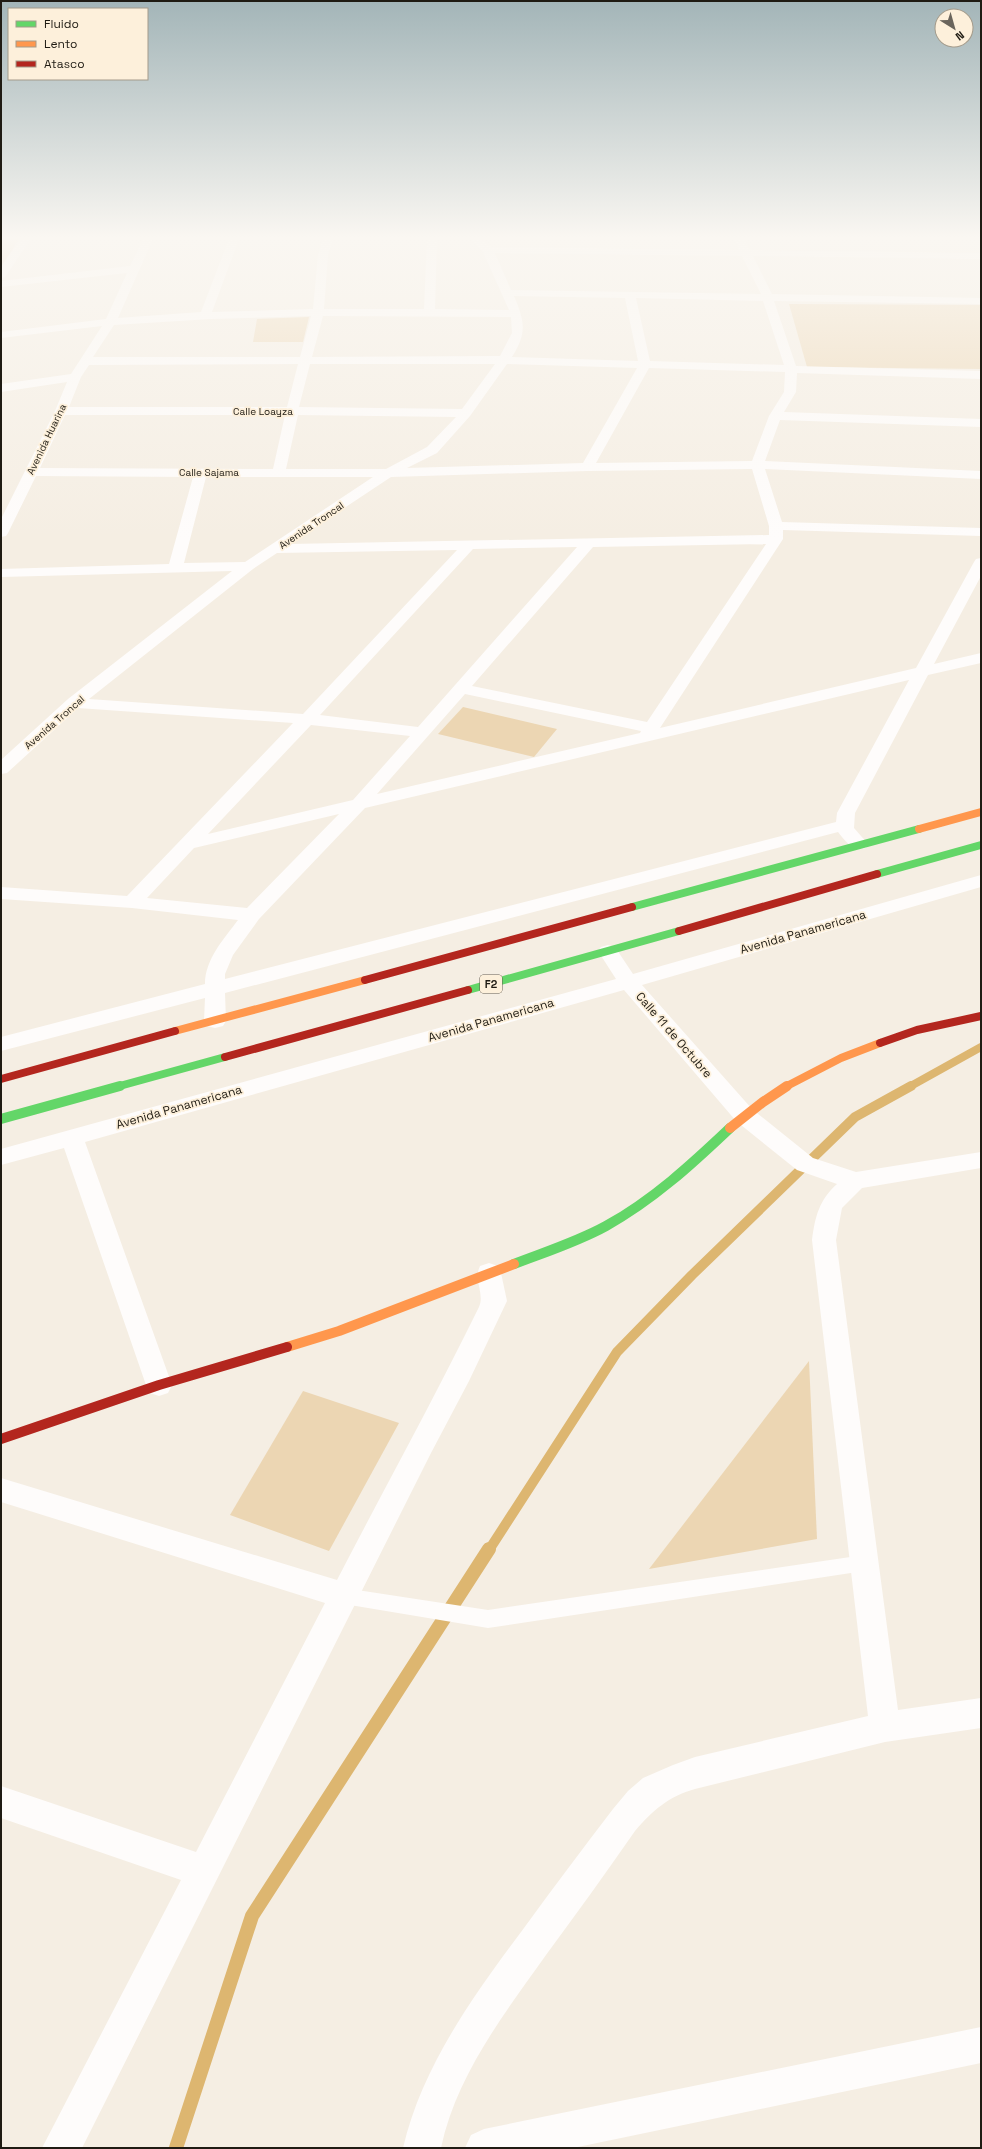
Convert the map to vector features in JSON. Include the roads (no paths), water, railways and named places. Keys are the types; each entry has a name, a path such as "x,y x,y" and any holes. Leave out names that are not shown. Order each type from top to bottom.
{"main road":[{"path":"1,1079 981,812"},
{"name":"F2","path":"1,1119 608,952 981,845"},
{"path":"1,1439 159,1385 339,1331 586,1236 647,1201 694,1163 744,1115 787,1087 846,1054 916,1030 981,1016"}],"street":[{"name":"Avenida Huarina","path":"1,533 4,520 61,411 75,377 99,339"},
{"path":"280,472 292,411 311,339"},
{"name":"Avenida Troncal","path":"1,769 74,703 248,566 388,473 432,450 466,414 504,360 516,339"},
{"path":"587,467 645,364 640,339"},
{"path":"649,733 776,533 756,465 775,416 790,392 791,369 781,339"},
{"path":"86,361 504,360 981,375"},
{"path":"1,388 75,377"},
{"name":"Calle Loayza","path":"61,411 292,411 466,414"},
{"path":"775,416 981,423"},
{"name":"Calle Sajama","path":"30,472 201,471 388,473 587,467 756,465 981,475"},
{"path":"176,567 201,471"},
{"path":"275,549 590,542 776,533 981,532"},
{"path":"215,1021 215,974 223,954 252,915 358,804 420,732 590,542"},
{"path":"132,902 307,719 469,544"},
{"path":"859,844 845,829 846,813 981,562"},
{"path":"1,573 248,566"},
{"path":"188,844 649,733 921,673 981,658"},
{"path":"460,688 649,733"},
{"path":"74,703 307,719 420,732"},
{"path":"1,1044 845,825"},
{"name":"Avenida Panamericana","path":"1,1157 628,982 981,881"},
{"path":"1,893 132,902 252,915"},
{"name":"Calle 11 de Octubre","path":"608,952 628,982 744,1115 806,1164 855,1181"},
{"path":"72,1137 159,1385"},
{"path":"884,1727 824,1240 828,1210 835,1198 855,1181 981,1160"},
{"path":"61,2148 421,1446 456,1381 494,1301 489,1273"},
{"path":"1,1490 155,1536 344,1596"},
{"path":"422,2148 428,2121 448,2072 501,1988 637,1803 654,1789 674,1779 884,1727 981,1713"},
{"path":"1,1802 204,1871"},
{"path":"484,2148 981,2045"}],"lane":[{"path":"344,1596 488,1619 864,1563"}],"waterway":[{"path":"909,1087 981,1047"},
{"path":"489,1550 617,1352 692,1275 855,1117 911,1086"},
{"path":"176,2148 252,1916 489,1549"}]}
